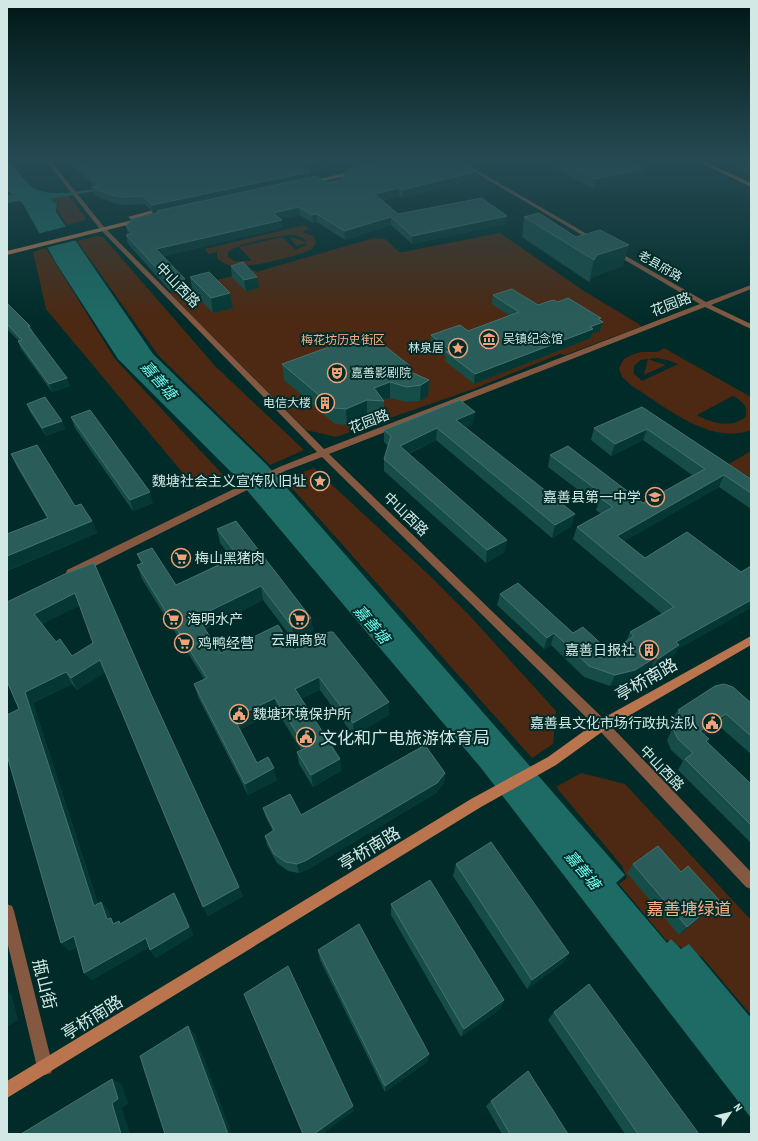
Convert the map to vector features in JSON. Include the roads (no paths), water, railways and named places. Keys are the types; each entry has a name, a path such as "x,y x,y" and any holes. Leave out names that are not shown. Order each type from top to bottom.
{"main road":[{"path":"7,253 24,246 154,214"},
{"path":"7,248 24,246"},
{"name":"亭桥南路","path":"7,1090 476,803 552,761 602,725 751,640"}],"street":[{"name":"中山西路","path":"91,214 323,453 602,725 751,882"},
{"path":"550,214 605,246"},
{"name":"老县府路","path":"612,250 706,305 751,327"},
{"name":"花园路","path":"62,577 282,469 751,287"},
{"name":"甁山街","path":"7,911 45,1067"}],"water":[{"name":"嘉善塘","path":"29,214 58,214 153,354 267,465 625,875 616,883 667,943 671,939 681,949 689,944 751,1018 751,1118 481,768 235,476 118,359 56,263"}],"place":[{"name":"吴镇纪念馆","path":"489,339"},
{"name":"林泉居","path":"458,348"},
{"name":"嘉善影剧院","path":"337,373"},
{"name":"电信大楼","path":"325,403"},
{"name":"魏塘社会主义宣传队旧址","path":"320,481"},
{"name":"嘉善县第一中学","path":"655,497"},
{"name":"梅山黑猪肉","path":"181,558"},
{"name":"海明水产","path":"173,619"},
{"name":"云鼎商贸","path":"299,619"},
{"name":"鸡鸭经营","path":"184,643"},
{"name":"嘉善日报社","path":"649,650"},
{"name":"魏塘环境保护所","path":"239,714"},
{"name":"嘉善县文化市场行政执法队","path":"712,723"},
{"name":"文化和广电旅游体育局","path":"306,737"}],"park label":[{"name":"梅花坊历史街区","path":"343,340"},
{"name":"嘉善塘绿道","path":"689,908"}]}
